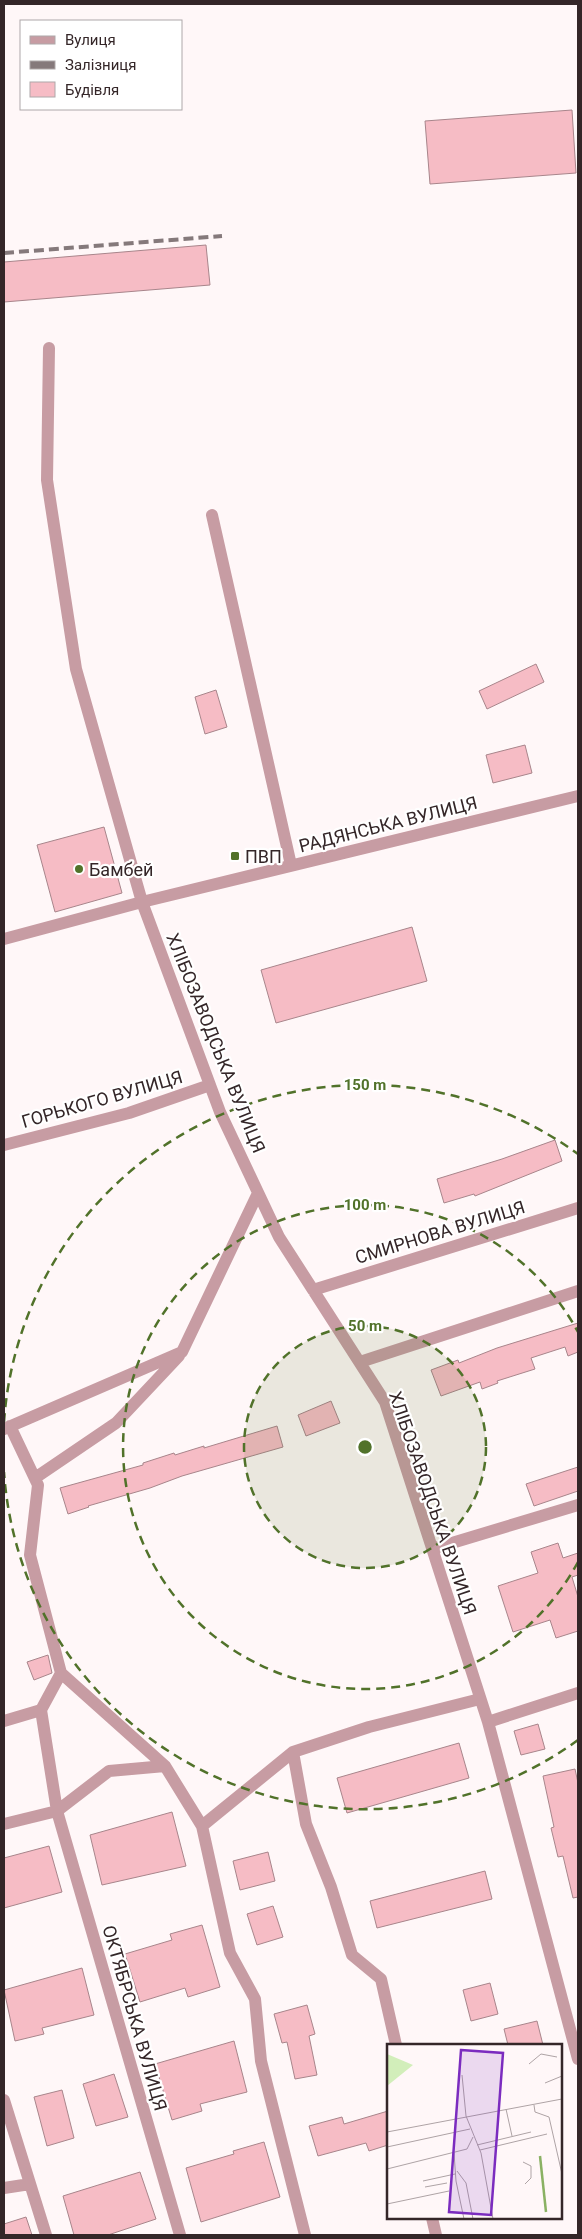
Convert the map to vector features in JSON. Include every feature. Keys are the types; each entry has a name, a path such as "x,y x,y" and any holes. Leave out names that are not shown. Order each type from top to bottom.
{"street":[{"name":"ХЛІБОЗАВОДСЬКА ВУЛИЦЯ","path":"49,348 47,480 76,669 142,902 220,1112 279,1237 385,1402 488,1722 578,2059"},
{"path":"212,515 292,865"},
{"name":"РАДЯНСЬКА ВУЛИЦЯ","path":"4,939 142,902 578,796"},
{"name":"ГОРЬКОГО ВУЛИЦЯ","path":"4,1145 129,1112 210,1085"},
{"path":"35,1478 116,1423 182,1352 258,1193"},
{"name":"СМИРНОВА ВУЛИЦЯ","path":"313,1290 578,1208"},
{"path":"360,1362 578,1291"},
{"path":"182,1352 7,1428 38,1485 30,1555 61,1673 165,1766 202,1826 230,1953 255,2000 261,2061 305,2235"},
{"path":"432,1549 578,1505"},
{"path":"4,1722 41,1710 61,1673"},
{"path":"488,1722 578,1693"},
{"path":"202,1826 293,1752 369,1726 480,1699"},
{"name":"ОКТЯБРСЬКА ВУЛИЦЯ","path":"41,1710 57,1811 180,2235"},
{"path":"293,1752 306,1824 331,1887 352,1955 381,1979 396,2044"},
{"path":"4,1824 57,1811 109,1771 165,1766"},
{"path":"4,2100 46,2235"},
{"path":"4,2188 30,2184"},
{"path":"432,2219 436,2235"}],"building":[{"path":"572,110 576,173 430,184 425,121"},
{"path":"206,245 210,285 4,302 4,262"},
{"path":"536,664 544,682 487,709 479,691"},
{"path":"216,690 227,727 205,734 195,697"},
{"path":"525,745 532,773 493,783 486,755"},
{"name":"Бамбей","path":"104,827 122,893 55,912 37,845"},
{"path":"412,927 427,981 276,1023 261,970"},
{"path":"555,1140 562,1161 475,1196 474,1194 444,1203 437,1179"},
{"path":"578,1323 578,1352 568,1356 565,1347 531,1358 535,1369 497,1381 498,1383 482,1389 480,1382 441,1396 431,1370 458,1360 459,1363 497,1348"},
{"path":"331,1401 340,1423 306,1436 298,1415"},
{"path":"277,1426 283,1447 182,1476 68,1514 60,1488 143,1465 143,1463 174,1453 175,1455 204,1446 204,1448"},
{"path":"578,1467 578,1491 534,1506 526,1484"},
{"path":"558,1543 563,1558 578,1553 578,1575 572,1577 578,1597 578,1631 556,1638 550,1620 513,1632 498,1586 538,1573 531,1552"},
{"path":"48,1655 52,1673 34,1680 27,1662"},
{"path":"538,1724 545,1749 521,1755 514,1731"},
{"path":"459,1743 469,1778 347,1813 337,1778"},
{"path":"575,1769 578,1783 578,1897 573,1898 563,1856 558,1857 551,1828 554,1827 543,1776"},
{"path":"172,1812 186,1866 102,1885 90,1835"},
{"path":"49,1846 62,1892 4,1908 4,1858"},
{"path":"268,1852 275,1881 240,1890 233,1861"},
{"path":"485,1871 492,1899 377,1928 370,1901"},
{"path":"273,1906 283,1937 257,1945 247,1914"},
{"path":"202,1925 220,1987 188,1997 185,1988 140,2002 125,1954 172,1940 170,1934"},
{"path":"82,1968 94,2015 42,2028 44,2034 15,2041 4,1990"},
{"path":"490,1983 498,2014 471,2021 463,1990"},
{"path":"307,2005 315,2034 309,2036 317,2075 295,2079 287,2042 282,2043 274,2014"},
{"path":"537,2021 543,2044 508,2044 504,2029"},
{"path":"234,2041 247,2092 200,2104 202,2111 172,2120 155,2064"},
{"path":"114,2074 128,2117 96,2126 83,2084"},
{"path":"62,2090 74,2138 47,2146 34,2097"},
{"path":"387,2111 387,2145 369,2151 366,2143 318,2156 309,2126 342,2117 344,2124"},
{"path":"264,2142 280,2197 201,2222 186,2168 234,2154 233,2151"},
{"path":"140,2172 156,2219 108,2235 74,2235 63,2196"},
{"path":"26,2217 32,2235 4,2235 4,2224"}],"railway":[{"path":"4,253 222,236"}],"place":[{"name":"ПВП","path":"235,856"},
{"name":"Бамбей","path":"79,869"}]}
